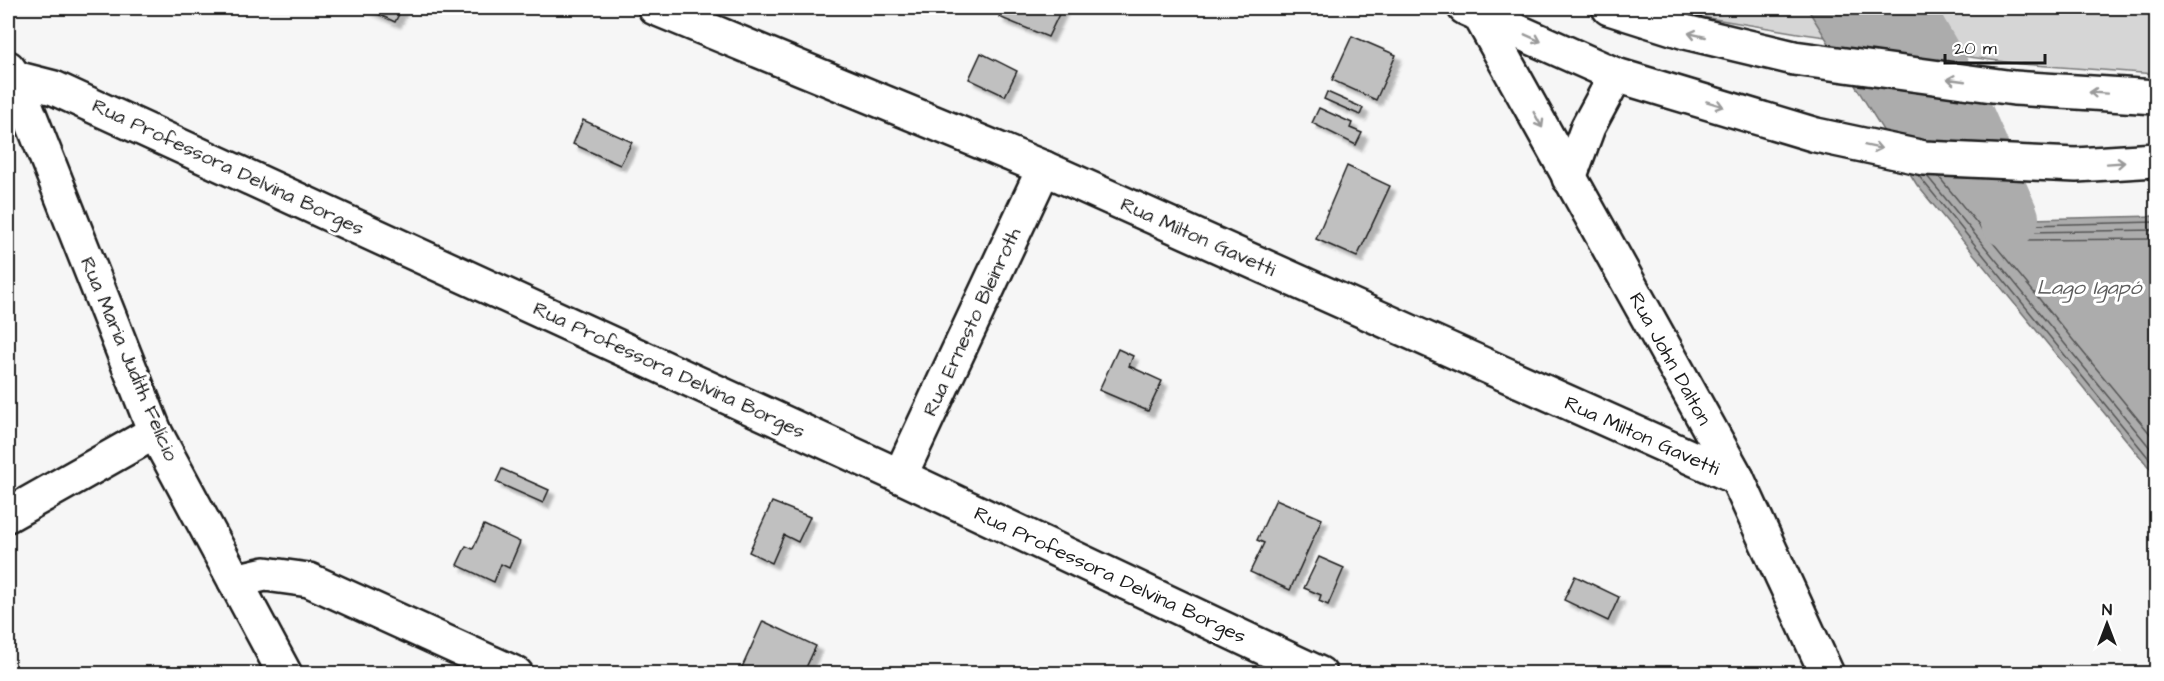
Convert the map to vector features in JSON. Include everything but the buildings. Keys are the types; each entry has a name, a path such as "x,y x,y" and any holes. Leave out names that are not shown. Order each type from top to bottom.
{"street":[{"name":"Rua Milton Gavetti","path":"655,8 1044,168 1737,478"},
{"path":"1609,8 1685,32 1794,58 2014,88 2157,97"},
{"path":"1472,11 1616,75 1816,135 1924,158 2076,165 2157,160"},
{"name":"Rua John Dalton","path":"1472,11 1569,178 1737,478 1827,674"},
{"path":"1569,178 1588,127 1616,75"},
{"name":"Rua Maria Judith Felício","path":"10,76 155,432 285,674"},
{"name":"Rua Professora Delvina Borges","path":"10,76 54,88 900,476 1320,674"},
{"name":"Rua Ernesto Bleinroth","path":"900,476 1044,168"},
{"path":"8,515 155,432"},
{"path":"235,581 265,574 309,580 516,674"}],"shaded area":[{"path":"1649,8 2156,8 2156,74 2020,64 1804,34"}],"water":[{"name":"Lago Igapó","path":"1807,8 1934,8 1890,21 2030,219 2156,216 2156,476 1917,185"}],"waterway":[{"path":"1909,8 1913,25 1960,107 2009,218"}]}
